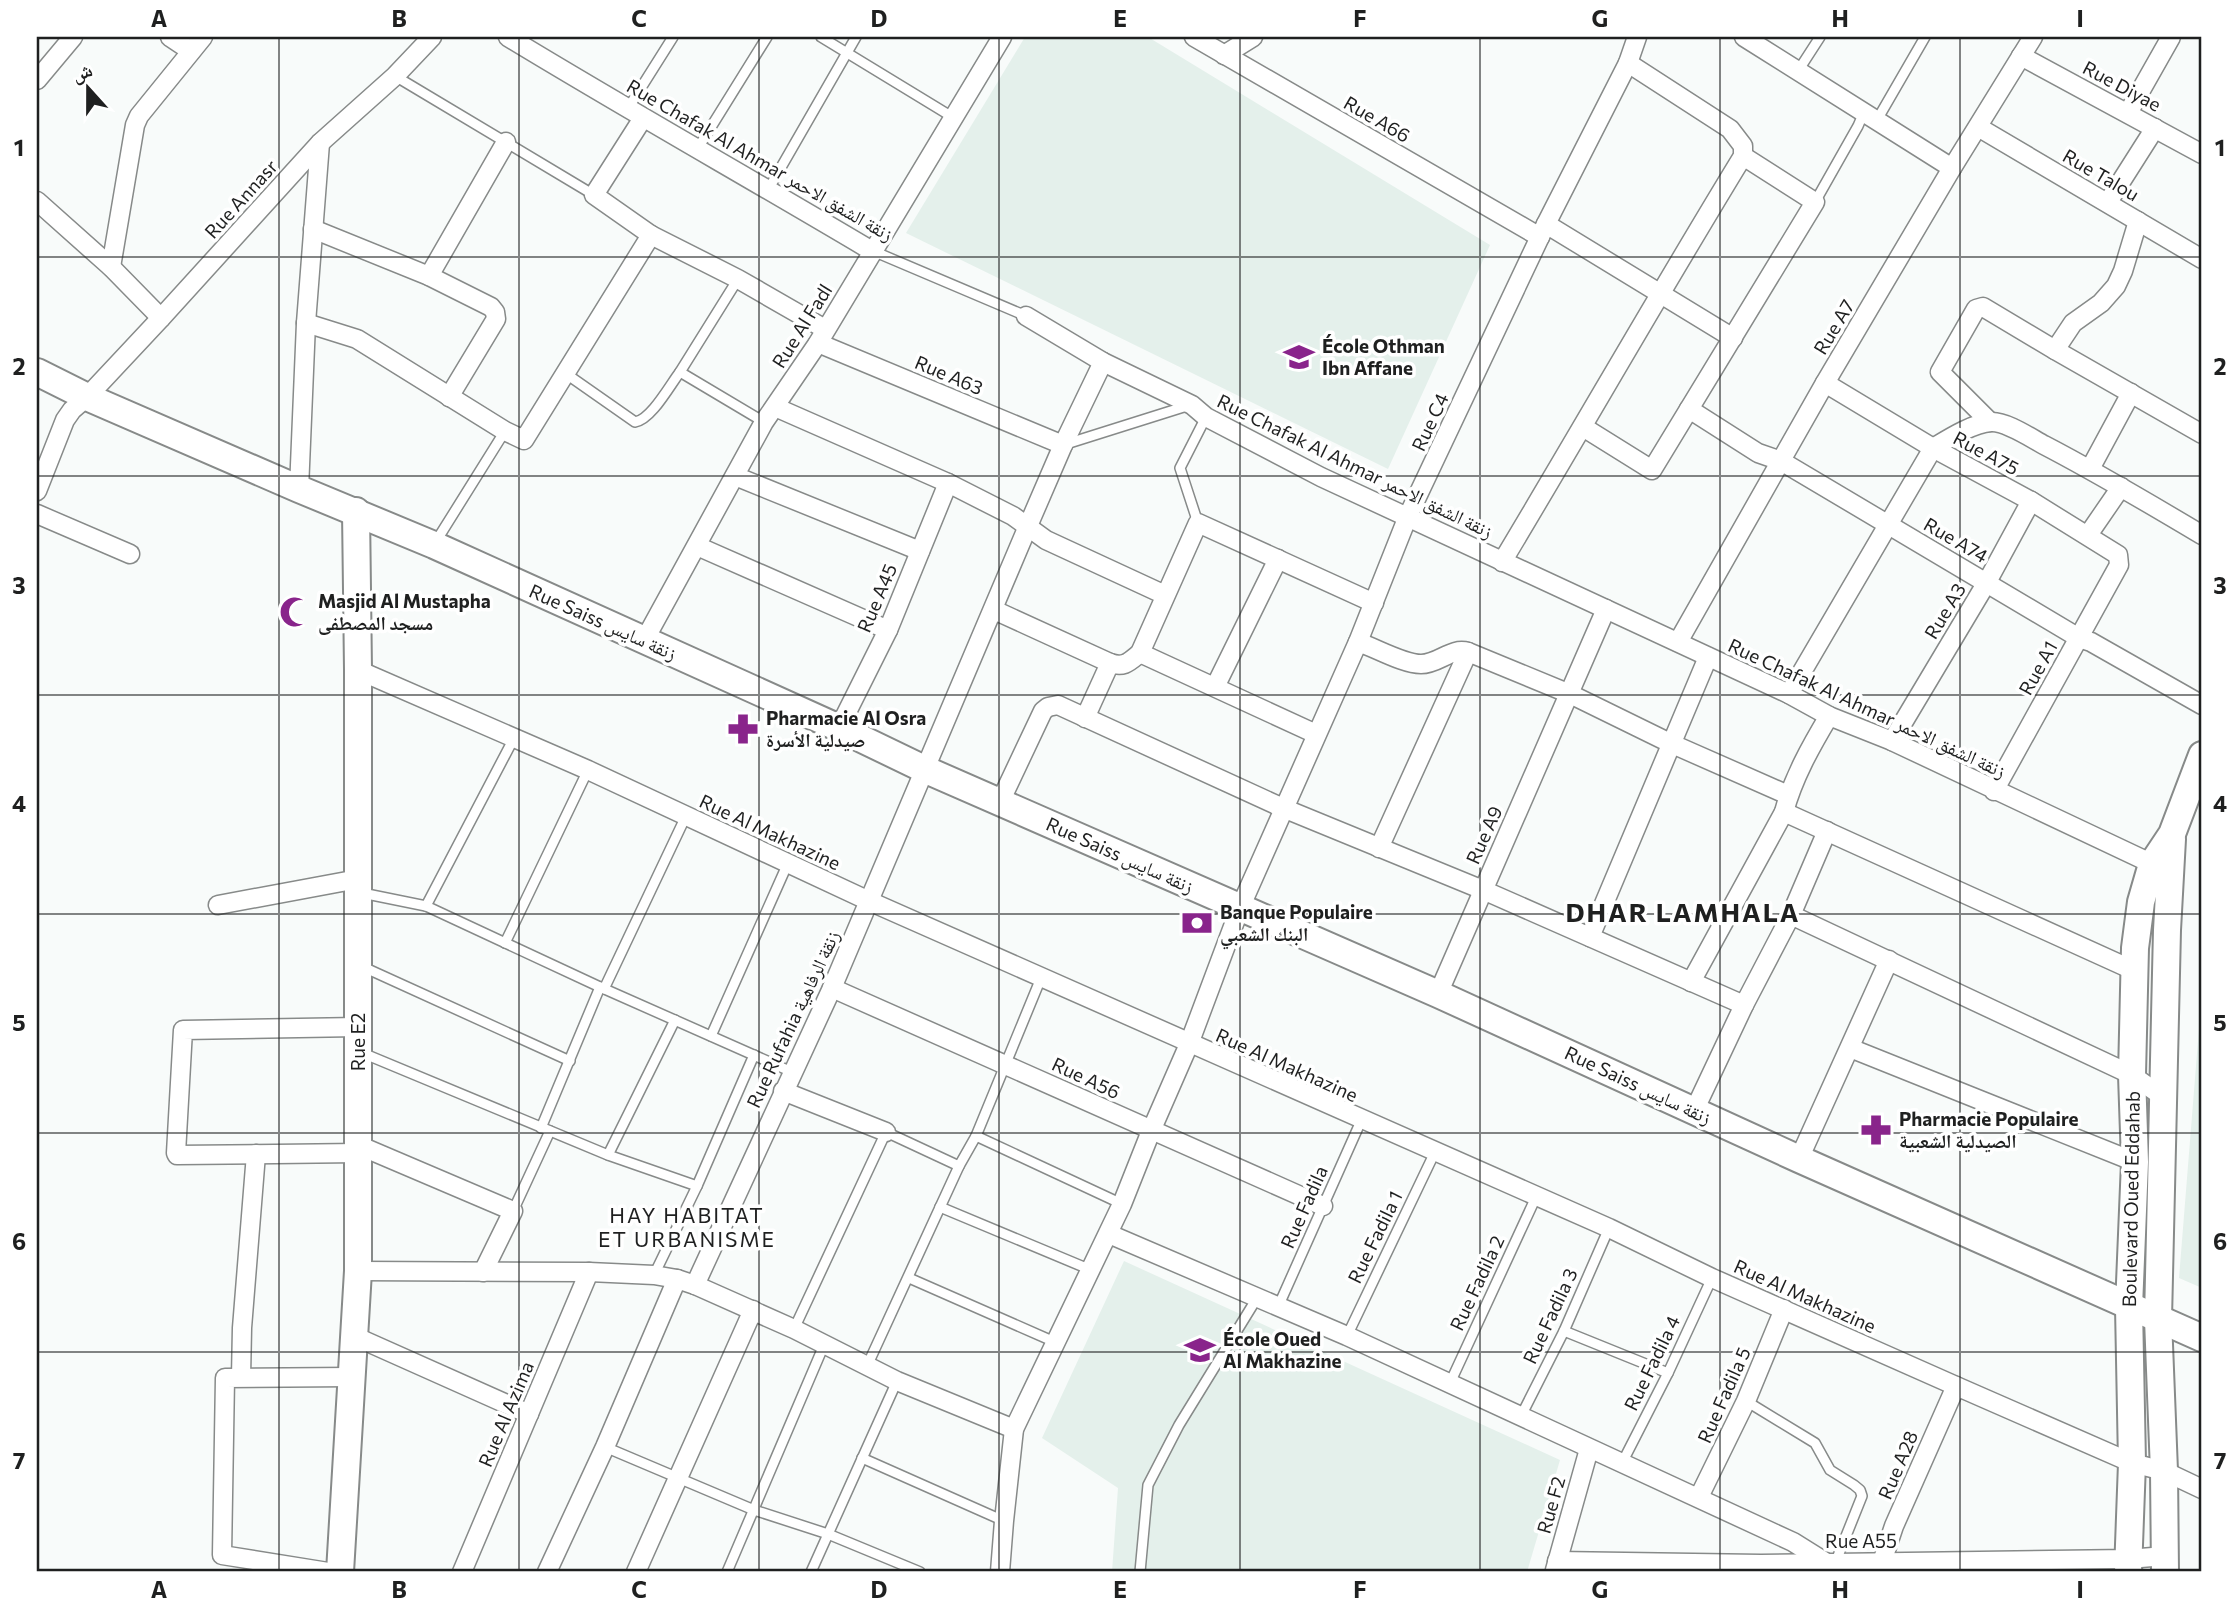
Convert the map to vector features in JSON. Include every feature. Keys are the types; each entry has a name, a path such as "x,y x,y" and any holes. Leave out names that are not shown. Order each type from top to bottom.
{"street":[{"path":"38,76 73,37"},
{"path":"111,267 135,125 139,116 197,44 170,37"},
{"name":"Rue Annasr","path":"37,491 65,420 72,410 161,318 320,143 395,76 432,37"},
{"name":"Rue Chafak Al Ahmar زنقة الشفق الاحمر","path":"508,37 872,251"},
{"name":"Rue Al Fadl","path":"644,641 764,422 822,336 1002,37"},
{"name":"Rue A66","path":"1194,37 1659,293 1733,338"},
{"path":"1224,55 1253,37"},
{"name":"Rue C4","path":"1000,1572 1014,1429 1122,1204 1150,1130 1189,1044 1240,908 1359,642 1408,516 1543,230 1628,63 1637,37"},
{"path":"1744,37 1952,168"},
{"name":"Rue A7","path":"1678,642 1825,383 2033,37"},
{"path":"2128,113 2171,37"},
{"name":"Rue Diyae","path":"2021,56 2202,154"},
{"path":"1502,562 1659,293 1743,156 1743,146 1730,129 1628,63"},
{"path":"594,195 635,114"},
{"name":"Rue Talou","path":"1978,127 2202,259"},
{"path":"2108,202 2155,128"},
{"path":"429,276 506,142"},
{"path":"299,489 306,323 320,143"},
{"path":"1583,427 1652,470 1815,202 1743,156"},
{"name":"Rue A63","path":"594,195 651,235 738,279 822,336 1063,445"},
{"path":"37,201 111,267 161,318"},
{"path":"2055,350 2073,323 2101,303 2116,286 2138,221"},
{"path":"313,229 429,276 491,307 496,319 449,397"},
{"path":"306,323 358,339 449,397 524,440 651,235"},
{"path":"1990,422 1940,372 1976,309 1983,307 2202,434"},
{"name":"Rue Chafak Al Ahmar زنقة الشفق الاحمر","path":"1026,316 1103,362 1192,405 1206,417 1321,477 1678,642 1829,716 1892,741 2161,867"},
{"name":"Rue Rufahia زنقة الرفاهية","path":"695,1284 832,988 1063,445 1103,362"},
{"name":"Rue Saiss زنقة سايس","path":"37,372 87,397 434,545 924,769 1438,994 1799,1159 2202,1338"},
{"name":"Rue A75","path":"1825,383 2088,536 2118,555 2119,565"},
{"path":"2090,469 2131,393"},
{"path":"775,407 948,483 1013,516 1046,540 1165,596"},
{"name":"Rue A74","path":"1689,409 1758,453 1781,461 2079,638 2091,642 2202,705"},
{"path":"1788,694 1933,448 1960,433 1990,422 2000,423 2121,486 2202,535"},
{"path":"734,477 920,551"},
{"name":"Rue A45","path":"839,728 888,630 948,483"},
{"path":"2088,536 2121,486"},
{"name":"Rue A3","path":"1892,741 1987,582 2031,501"},
{"name":"Rue E2","path":"340,1572 358,1271 359,670 356,511"},
{"path":"37,514 130,554"},
{"path":"994,610 1110,663 1125,665 1140,653 1198,523 1374,603"},
{"path":"697,546 888,630"},
{"path":"1215,687 1278,559"},
{"name":"Rue A1","path":"1994,790 2119,565"},
{"name":"Rue A9","path":"1438,994 1606,609"},
{"path":"1359,642 1414,663 1432,663 1461,650 1570,694 1786,804 1827,831 2135,971"},
{"path":"1379,848 1468,652"},
{"path":"1140,653 1316,734"},
{"path":"1590,937 1708,657"},
{"path":"1085,718 1110,663"},
{"name":"Rue Al Makhazine","path":"359,670 588,770 1041,978 1609,1228 1712,1278 2132,1463 2164,1471 2202,1489"},
{"path":"1000,802 1043,711 1048,706 1058,705 1283,808 1483,890 1744,1005"},
{"path":"1691,982 1786,804 1808,752 1829,716"},
{"name":"Boulevard Oued Eddahab","path":"2128,1565 2132,1463 2129,1307 2135,1162 2132,1075 2135,948 2141,902 2161,867 2202,755"},
{"path":"1694,1111 1744,1005 1791,915 1827,831"},
{"name":"Boulevard Oued Eddahab","path":"2161,867 2163,1097 2158,1319 2165,1564"},
{"path":"218,905 358,885"},
{"path":"1791,915 2132,1075 2163,1097"},
{"path":"1799,1159 1889,960"},
{"name":"Rue A56","path":"832,988 1323,1206"},
{"path":"358,1039 183,1030 177,1155 358,1149 513,1211 483,1272"},
{"path":"1850,1048 2135,1162"},
{"path":"783,1091 886,1132"},
{"path":"241,1377 242,1328 256,1154"},
{"path":"1109,1234 1347,1336 1589,1449 1699,1497 1831,1562"},
{"path":"358,1271 589,1272 654,1275 677,1279 695,1284 794,1329 897,1381 1014,1429"},
{"name":"Rue Al Azima","path":"462,1572 589,1272"},
{"path":"547,1572 605,1447 677,1279"},
{"name":"Rue Fadila 5","path":"1699,1497 1746,1401 1784,1309"},
{"path":"636,1572 753,1311"},
{"path":"354,1336 529,1414"},
{"path":"328,1572 222,1555 225,1378 352,1377"},
{"name":"Rue A28","path":"1872,1565 1894,1526 1956,1386"},
{"name":"Rue F2","path":"1555,1566 1589,1449"},
{"name":"Rue A55","path":"1555,1566 1761,1568 1831,1562 1872,1565 2165,1564"}],"lane":[{"path":"635,114 673,37"},
{"path":"698,148 767,37"},
{"path":"821,37 954,118"},
{"path":"768,190 856,37"},
{"path":"1798,71 1820,37"},
{"path":"1815,202 1858,126 1870,116 1925,37"},
{"path":"395,76 594,195"},
{"name":"Rue Chafak Al Ahmar زنقة الشفق الاحمر","path":"872,251 1026,316"},
{"path":"565,373 635,422 642,421 680,372 738,279"},
{"path":"680,372 764,422"},
{"path":"1063,445 1192,405"},
{"path":"1198,523 1180,468 1206,417"},
{"path":"434,545 505,431"},
{"path":"426,906 514,738"},
{"path":"505,943 588,770"},
{"path":"513,1211 570,1061 602,988 686,816"},
{"path":"711,1036 788,863"},
{"path":"358,885 426,906 792,1072"},
{"path":"358,965 570,1061"},
{"path":"867,1366 959,1166 976,1136 1041,978"},
{"path":"608,1155 675,1020"},
{"path":"358,1039 545,1129 696,1186"},
{"path":"654,1275 754,1055"},
{"name":"Rue Fadila","path":"1278,1307 1362,1121"},
{"path":"794,1329 886,1132 959,1166"},
{"path":"976,1136 1122,1204"},
{"name":"Rue Fadila 1","path":"1347,1336 1435,1152"},
{"name":"Rue Fadila 2","path":"1450,1383 1536,1197"},
{"path":"940,1208 1091,1270"},
{"name":"Rue Fadila 3","path":"1521,1416 1564,1331 1609,1228"},
{"path":"909,1278 1056,1343"},
{"name":"Rue Fadila 4","path":"1622,1463 1712,1278"},
{"path":"1140,1572 1148,1485 1179,1424 1257,1298"},
{"path":"1564,1331 1668,1373"},
{"path":"727,1572 824,1345"},
{"path":"811,1572 897,1381"},
{"path":"1746,1401 1815,1443 1830,1471 1860,1490 1862,1496 1831,1562"},
{"path":"605,1447 754,1510 828,1534 899,1568 919,1572"},
{"path":"862,1458 1004,1521"}],"shaded area":[{"name":"École Othman Ibn Affane","path":"1025,37 1148,37 1490,245 1388,469 906,233"},
{"path":"2202,991 2202,1288 2179,1278"},
{"name":"École Oued Al Makhazine","path":"1124,1261 1560,1460 1527,1572 1112,1572 1118,1488 1042,1438"}],"place":[{"name":"École Othman Ibn Affane","path":"1299,357"},
{"name":"Masjid Al Mustapha مسجد المصطفى","path":"295,612"},
{"name":"Pharmacie Al Osra صيدلية الأسرة","path":"743,729"},
{"name":"Banque Populaire البنك الشعبي","path":"1197,923"},
{"name":"Pharmacie Populaire الصيدلية الشعبية","path":"1876,1130"},
{"name":"École Oued Al Makhazine","path":"1200,1350"}],"district":[{"name":"DHAR LAMHALA","path":"1683,913"},
{"name":"HAY HABITAT ET URBANISME","path":"687,1228"}]}
